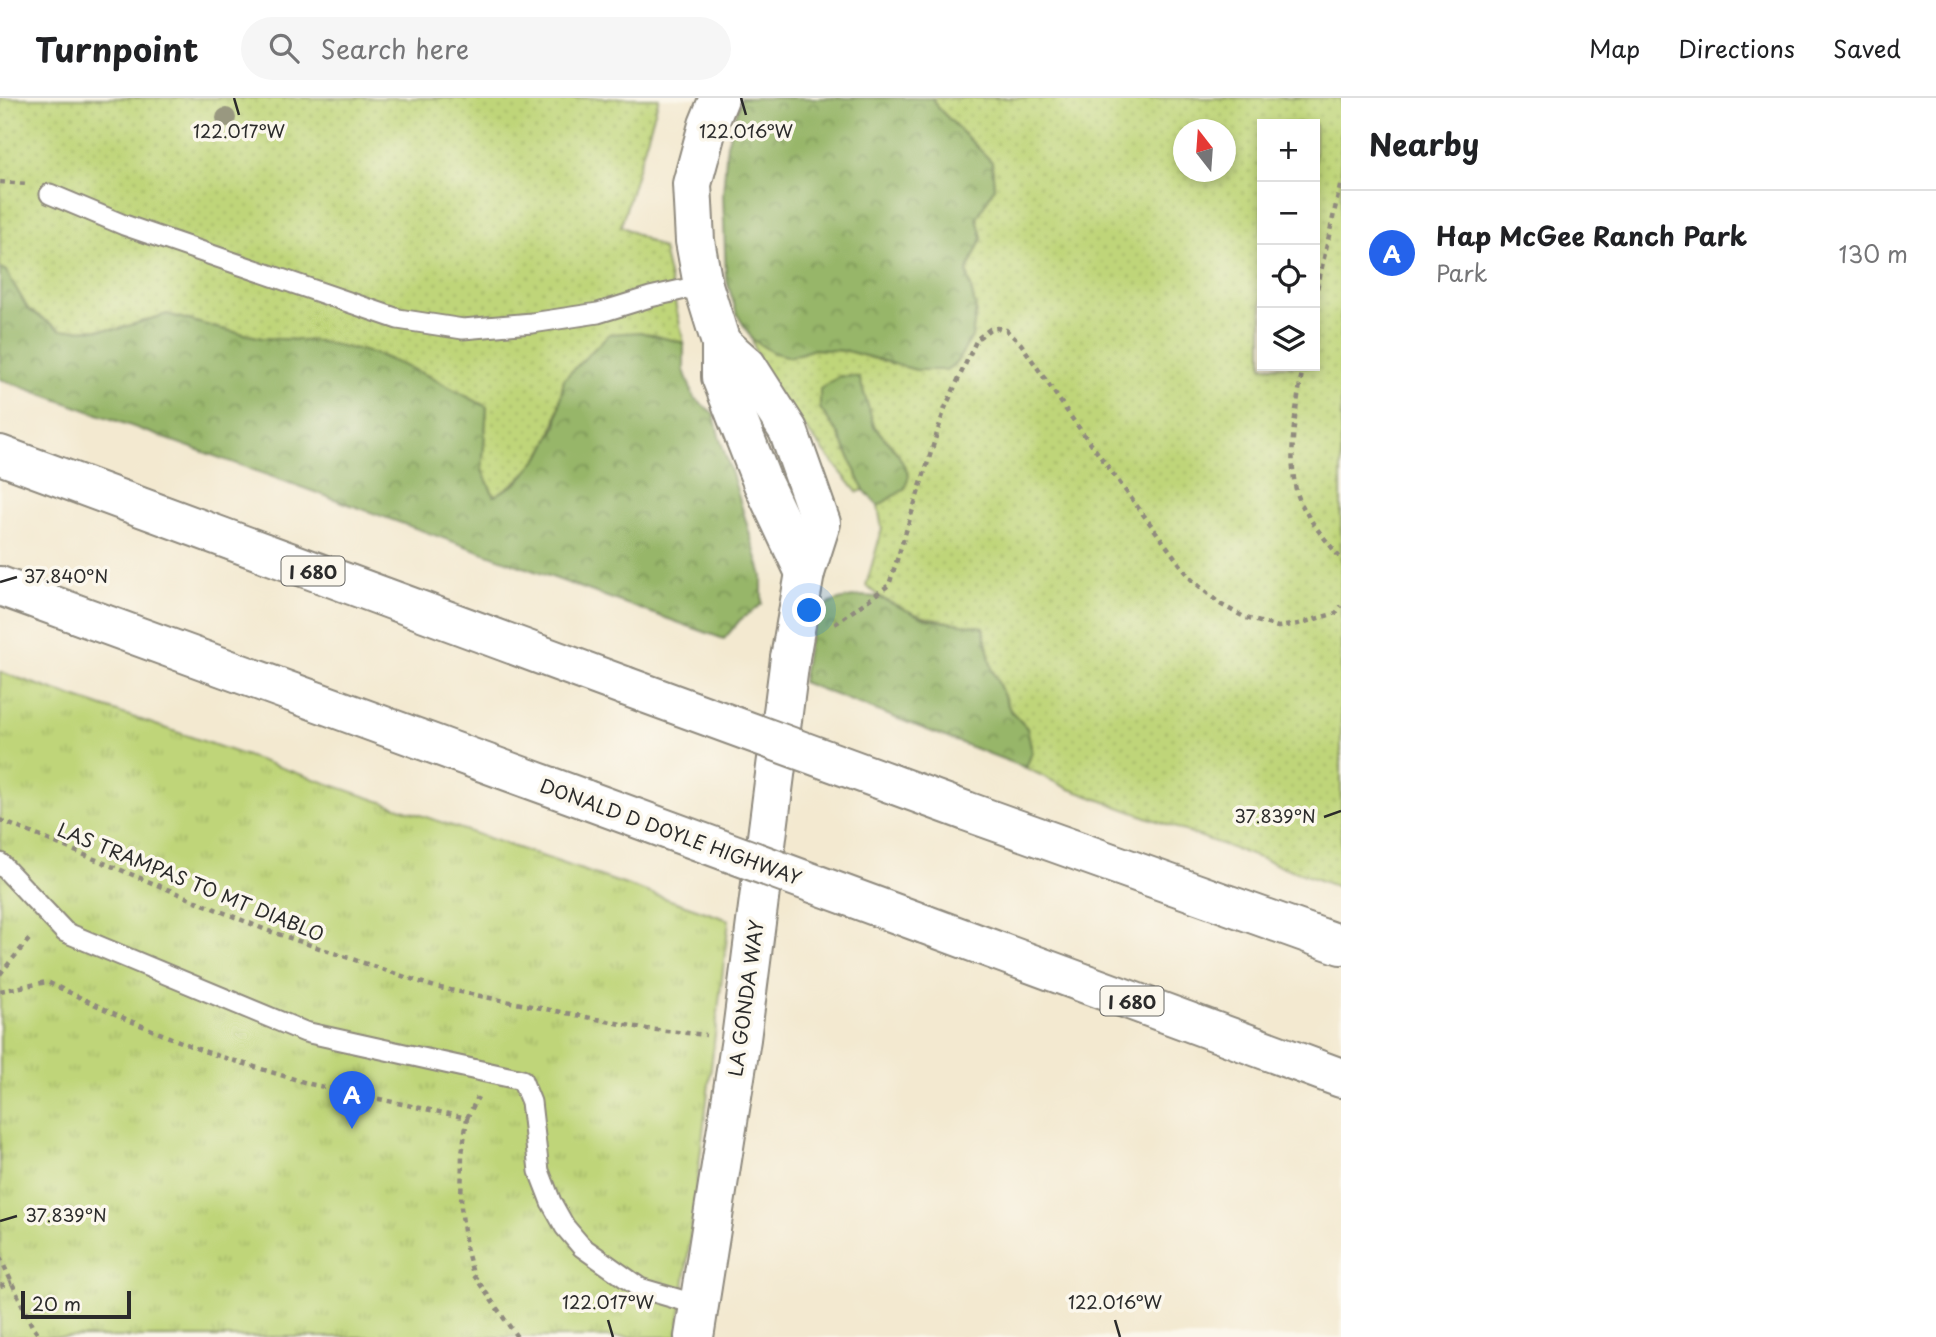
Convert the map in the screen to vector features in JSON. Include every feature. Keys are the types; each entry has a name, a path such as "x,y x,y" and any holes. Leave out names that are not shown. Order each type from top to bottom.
{"main road":[{"path":"703,285 695,241 692,184 708,125 719,98"},
{"name":"LA GONDA WAY","path":"696,1321 741,1039 790,658 805,573 821,523 789,430 747,366 721,343 703,285"},
{"name":"I 680","path":"0,455 966,811 1341,945"},
{"name":"DONALD D DOYLE HIGHWAY","path":"0,586 1341,1078"}],"lane":[{"path":"50,194 124,225 398,319 463,329 598,313 703,285"},
{"path":"0,863 65,932 305,1032 522,1080 531,1102 539,1171 551,1202 565,1227 582,1247 640,1289 696,1321"}],"path":[{"path":"1320,276 1341,182"},
{"path":"790,658 889,585 946,408 977,339 990,329 998,328 1014,336 1021,344 1191,579 1220,604 1246,618 1278,627 1336,613 1341,606"},
{"path":"1302,371 1293,445 1295,486 1306,511 1341,559"},
{"name":"LAS TRAMPAS TO MT DIABLO","path":"0,820 266,930 435,987 647,1029 741,1039"},
{"path":"0,974 49,915"},
{"path":"0,992 47,982 203,1051 310,1084 467,1118 461,1154 461,1207 470,1261 473,1274 517,1337"},
{"path":"0,1257 40,1337"},
{"path":"0,1286 12,1282"}],"green space":[{"path":"0,98 659,98 621,226 663,249 684,343 640,332 564,379 551,433 537,461 512,485 494,496 482,470 487,407 426,375 376,354 317,341 262,338 167,314 118,329 61,330 28,309 6,271 0,268"},
{"path":"741,98 932,98 938,108 992,162 994,188 977,218 982,238 967,271 976,310 972,337 956,363 946,370 916,370 847,351 814,349 790,357 772,352 752,339 737,314 726,278 723,194 727,144"},
{"path":"932,98 1341,98 1341,888 1067,788 1026,768 1032,752 1027,728 1010,710 992,669 983,627 921,616 893,605 866,586 882,529 878,506 905,488 898,454 874,426 859,377 820,408 839,435 864,490 857,492 763,376 752,339 772,352 790,357 814,349 847,351 916,370 946,370 956,363 972,337 976,310 967,271 982,238 977,218 994,188 992,162 938,108"},
{"path":"0,268 6,271 28,309 61,330 118,329 167,314 262,338 317,341 376,354 426,375 487,407 482,470 494,496 517,483 542,454 556,426 564,379 609,334 640,332 684,343 684,370 694,398 714,414 733,477 762,576 762,604 740,620 724,639 0,379"},
{"path":"840,376 859,377 874,426 898,454 909,475 905,488 878,506 864,490 839,435 820,408 820,389"},
{"path":"862,596 878,597 926,619 983,627 992,669 1010,710 1027,728 1032,752 1026,768 802,682 811,631 819,613 832,602"},
{"path":"0,672 729,920 678,1337 0,1337"}],"place":[{"name":"Hap McGee Ranch Park","path":"352,1129"}]}
